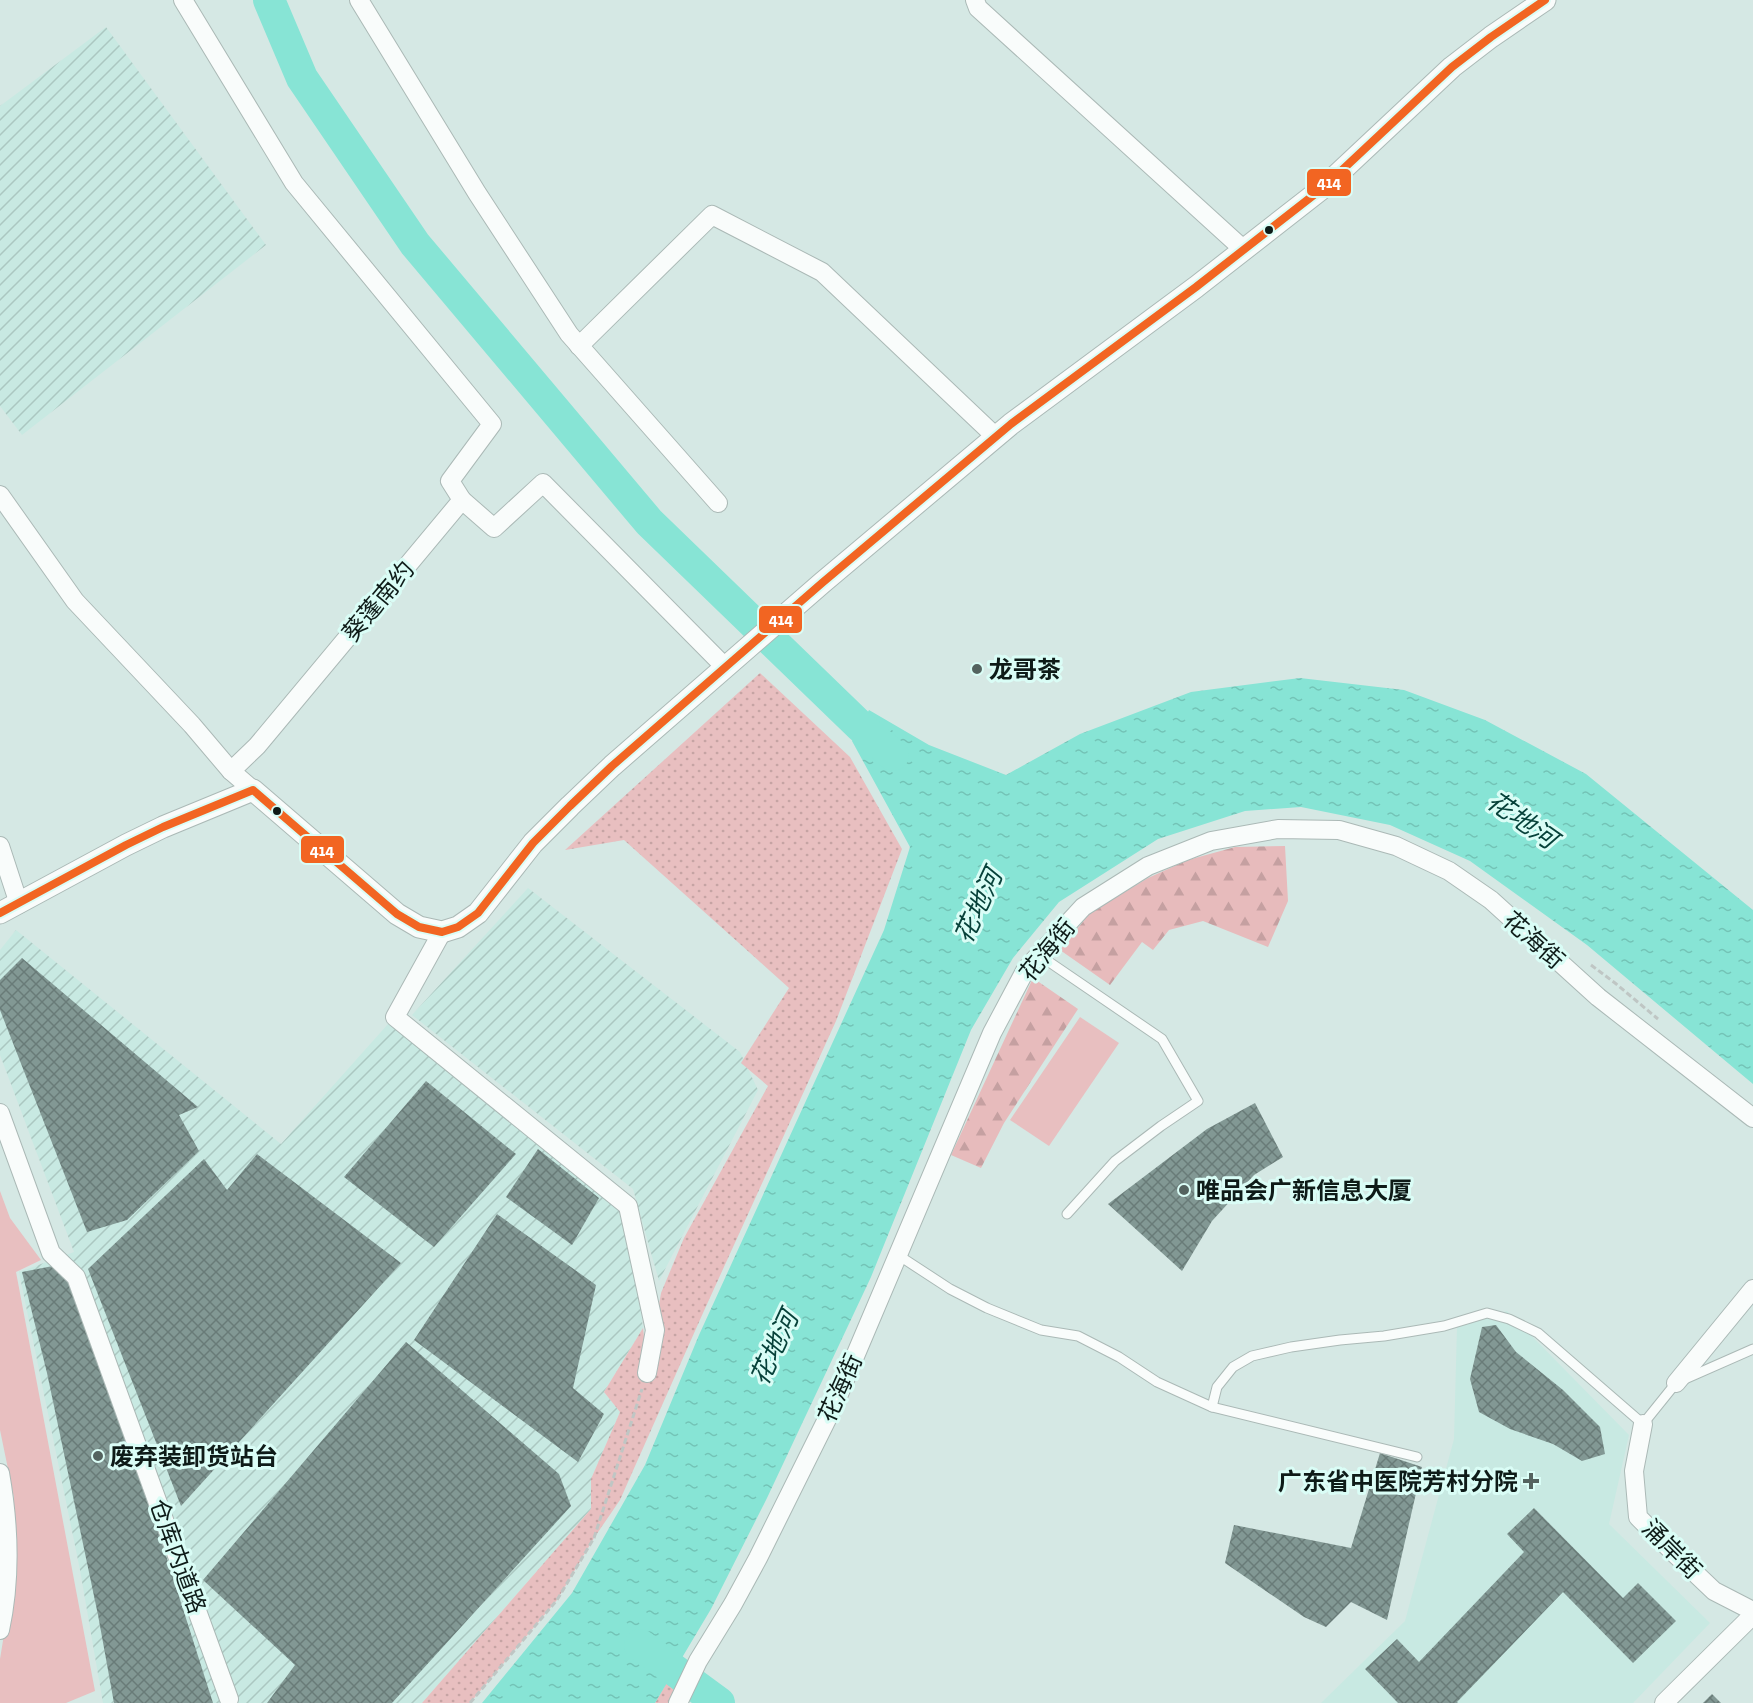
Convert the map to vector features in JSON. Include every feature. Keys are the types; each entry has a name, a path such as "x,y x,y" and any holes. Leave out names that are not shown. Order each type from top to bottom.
{"street":[{"path":"183,0 294,183 492,424 450,481 462,500 494,528 543,483 729,664"},
{"path":"359,0 477,193 569,334 718,503"},
{"path":"975,0 978,8 1244,250"},
{"path":"0,495 75,601 192,725 231,771 398,914 419,927 442,932 458,927 478,913 533,843 612,766 822,583 1047,396 1136,332 1324,187 1452,67 1545,0"},
{"path":"579,346 712,215 822,272 996,437"},
{"name":"葵蓬南约","path":"231,771 257,746 462,500"},
{"path":"0,846 6,908 163,827 253,790"},
{"name":"花海街","path":"678,1703 700,1658 733,1604 836,1401 992,1034 1026,969 1083,907 1148,866 1211,841 1278,829 1339,830 1396,846 1449,871 1491,900 1598,997 1753,1118"},
{"path":"442,932 395,1017 628,1206 655,1329 648,1373"},
{"name":"仓库内道路","path":"0,1113 51,1252 76,1277 229,1699"},
{"path":"1676,1383 1753,1289"},
{"name":"涌岸街","path":"1643,1424 1634,1471 1638,1517 1714,1591 1753,1613"},
{"path":"0,1473 7,1512 6,1600 2,1610 0,1630"},
{"path":"1664,1703 1753,1613"}],"lane":[{"path":"1039,955 1162,1039 1198,1101 1115,1161 1067,1214"},
{"path":"898,1255 950,1289 987,1308 1041,1330 1077,1336 1119,1357 1157,1382 1212,1407 1417,1457"},
{"path":"1212,1407 1217,1387 1233,1367 1252,1356 1291,1347 1444,1326 1486,1312 1509,1319 1538,1333 1643,1424 1676,1383 1753,1349"}],"path":[{"path":"1587,962 1658,1020"},
{"path":"470,1703 557,1600 594,1538 648,1373"}],"shaded area":[{"path":"106,27 266,245 22,435 0,406 0,106"},
{"path":"760,673 850,757 902,849 836,1021 620,1500 557,1600 470,1703 422,1703 591,1509 591,1479 620,1412 604,1392 643,1328 648,1370 661,1293 684,1238 768,1086 741,1063 789,988 624,840 565,850"},
{"path":"528,888 740,1052 758,1090 659,1281 633,1189 412,1015"},
{"path":"16,930 281,1144 388,1024 628,1206 643,1328 604,1392 620,1412 591,1479 591,1509 422,1703 103,1703 80,1570 19,1272 74,1252 0,1055 0,950"},
{"path":"1080,1017 1119,1043 1049,1146 1010,1120"},
{"path":"0,1191 10,1218 41,1260 16,1272 95,1691 66,1703 0,1703 0,1659 14,1573 14,1498 0,1430"},
{"name":"广东省中医院芳村分院","path":"1507,1311 1629,1435 1609,1524 1710,1623 1633,1703 1321,1703 1405,1621 1454,1439 1457,1326"},
{"path":"670,1677 684,1683 672,1703 655,1703"}],"green space":[{"path":"1285,846 1288,901 1268,947 1203,921 1169,930 1153,950 1142,942 1110,985 1060,950 1090,913 1148,878 1188,860 1235,847"},
{"path":"1033,978 1078,1009 1004,1123 981,1168 951,1155"}],"water":[{"name":"花地河","path":"1300,678 1404,690 1485,720 1586,774 1753,910 1753,1084 1587,945 1470,861 1390,825 1301,807 1245,811 1158,839 1059,902 1013,958 971,1030 871,1277 767,1498 711,1609 655,1703 482,1703 572,1593 645,1465 699,1335 884,930 910,847 852,741 869,710 929,745 1006,775 1080,734 1191,692"}],"building":[{"path":"22,958 198,1107 179,1115 199,1151 127,1220 87,1232 0,1010 0,980"},
{"path":"426,1081 516,1154 434,1247 344,1177"},
{"name":"唯品会广新信息大厦","path":"1255,1103 1283,1157 1254,1175 1212,1221 1182,1271 1108,1204 1207,1129"},
{"path":"538,1149 599,1198 572,1245 506,1197"},
{"path":"257,1154 401,1263 181,1506 88,1269 204,1159 227,1190"},
{"path":"497,1214 596,1285 573,1388 604,1414 578,1462 414,1340"},
{"name":"废弃装卸货站台","path":"63,1264 161,1540 213,1703 114,1703 98,1615 47,1373 22,1272"},
{"path":"1496,1325 1516,1352 1563,1390 1600,1427 1605,1454 1582,1461 1553,1444 1510,1429 1479,1412 1470,1379 1482,1327"},
{"path":"406,1342 559,1474 571,1506 392,1703 267,1703 295,1665 203,1580"},
{"path":"1380,1453 1422,1467 1387,1620 1351,1602 1326,1627 1304,1617 1225,1563 1234,1525 1351,1548"},
{"path":"1534,1508 1623,1598 1638,1583 1676,1621 1633,1663 1563,1592 1458,1703 1398,1703 1365,1669 1397,1639 1419,1662 1524,1552 1507,1534"},
{"path":"1712,1694 1721,1703 1703,1703"}],"waterway":[{"path":"269,0 302,78 415,244 649,522 860,726 893,755"},
{"path":"640,1645 719,1703"}],"transit line":[{"name":"414","path":"0,913 163,827 253,790 397,914 419,927 442,932 458,927 478,913 533,843 612,766 822,583 1011,424 1196,287 1324,187 1452,67 1545,0"}],"place":[{"name":"龙哥茶","path":"977,669"},
{"name":"唯品会广新信息大厦","path":"1184,1190"},
{"name":"废弃装卸货站台","path":"98,1456"},
{"name":"广东省中医院芳村分院","path":"1531,1481"}]}
